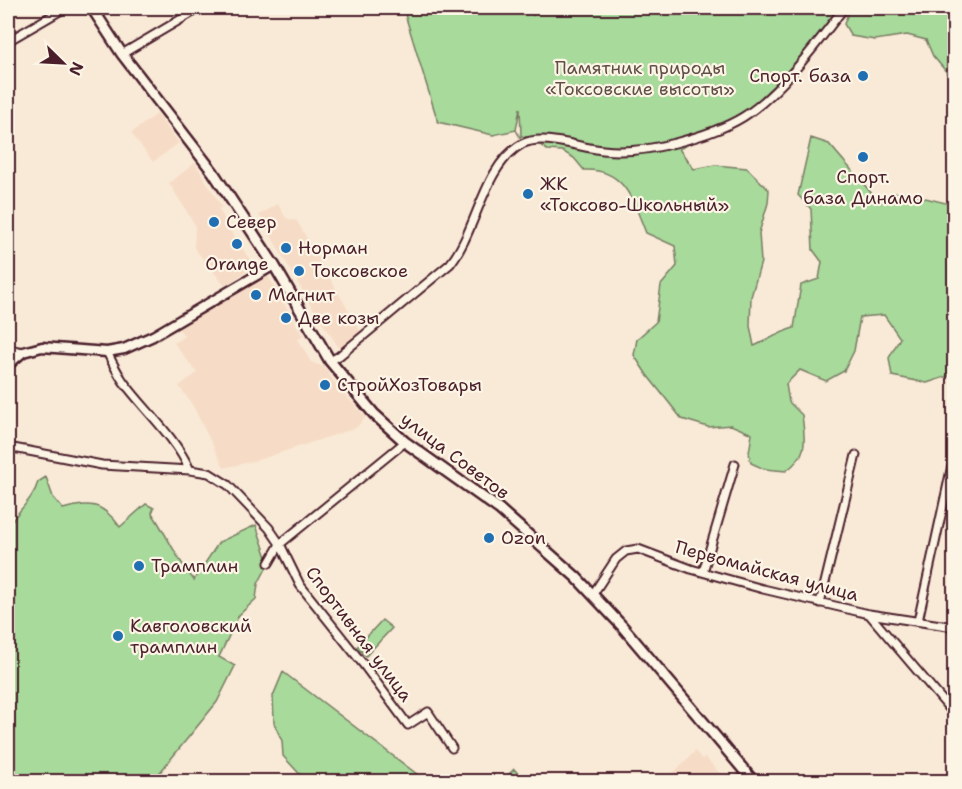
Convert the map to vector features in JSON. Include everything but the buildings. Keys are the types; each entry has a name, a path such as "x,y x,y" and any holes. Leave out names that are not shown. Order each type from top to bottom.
{"main road":[{"name":"улица Советов","path":"92,8 122,54 213,172 274,265 330,361 374,414 405,442 505,513 555,557 593,594 754,782"}],"street":[{"path":"8,41 66,8"},
{"path":"122,54 200,8"},
{"path":"330,361 450,264 459,251 486,190 506,157 521,145 533,141 546,141 603,150 644,149 690,140 729,125 745,116 764,100 815,46 844,8"},
{"path":"8,350 22,352 42,347 107,352 124,349 153,336 274,265"},
{"path":"8,365 22,352"},
{"path":"107,352 123,380 169,435 190,470"},
{"path":"268,563 280,544 405,442"},
{"name":"Спортивная улица","path":"8,447 102,465 209,473 228,485 269,528 280,544 300,585 408,725 428,712 452,748"},
{"path":"820,603 856,455"},
{"path":"918,621 954,456"},
{"path":"703,572 735,464"},
{"name":"Первомайская улица","path":"593,594 616,559 626,551 638,549 763,590 869,614 954,627"},
{"path":"869,614 954,714"}],"shaded area":[{"path":"157,114 179,143 153,162 131,133"},
{"path":"195,163 222,207 219,209 230,230 254,266 225,286 194,248 195,225 169,183"},
{"path":"278,204 286,218 297,221 362,334 339,348 310,304 259,215"},
{"path":"267,274 303,336 298,339 311,362 324,367 340,390 366,417 356,428 255,461 224,468 193,406 179,386 197,373 174,343 184,336 176,325"},
{"path":"695,751 702,759 705,757 727,781 665,781"}],"green space":[{"name":"Памятник природы «Токсовские высоты»","path":"403,8 533,8 533,16 537,8 841,8 750,114 679,149 694,169 715,165 747,168 769,190 768,203 759,233 761,262 751,297 750,326 754,346 794,328 801,285 819,279 822,262 813,250 811,209 798,195 811,138 829,144 880,203 895,193 905,193 954,205 954,374 927,383 892,376 889,358 900,338 884,315 860,317 854,351 844,371 826,381 800,370 786,384 789,402 802,415 804,446 799,459 786,471 764,469 751,463 749,453 752,434 731,425 708,427 682,419 634,355 637,339 656,322 661,285 677,266 675,246 646,233 626,189 609,174 584,170 574,158 562,151 547,150 536,142 564,144 521,136 520,108 516,130 493,135 438,122"},
{"path":"850,8 954,8 954,81 933,56 926,40 907,35 875,40 851,36 844,24"},
{"name":"Кавголовский трамплин","path":"46,477 53,497 63,509 81,505 95,506 108,513 120,527 146,504 154,508 152,513 194,580 219,542 256,525 269,563 258,584 256,599 239,615 219,657 235,666 217,702 153,781 8,782 8,527 38,482"},
{"path":"382,620 392,628 366,656 357,647"},
{"path":"283,672 426,781 306,781 283,756 282,741 274,723 273,696"},
{"path":"514,769 525,781 502,781"}],"place":[{"name":"Спорт. база","path":"863,76"},
{"name":"Спорт. база Динамо","path":"863,157"},
{"name":"ЖК «Токсово-Школьный»","path":"528,194"},
{"name":"Север","path":"214,222"},
{"name":"Orange","path":"237,244"},
{"name":"Норман","path":"286,248"},
{"name":"Токсовское","path":"299,271"},
{"name":"Магнит","path":"256,295"},
{"name":"Две козы","path":"286,318"},
{"name":"СтройХозТовары","path":"325,385"},
{"name":"Ozon","path":"489,538"},
{"name":"Трамплин","path":"139,566"},
{"name":"Кавголовский трамплин","path":"118,636"}]}
